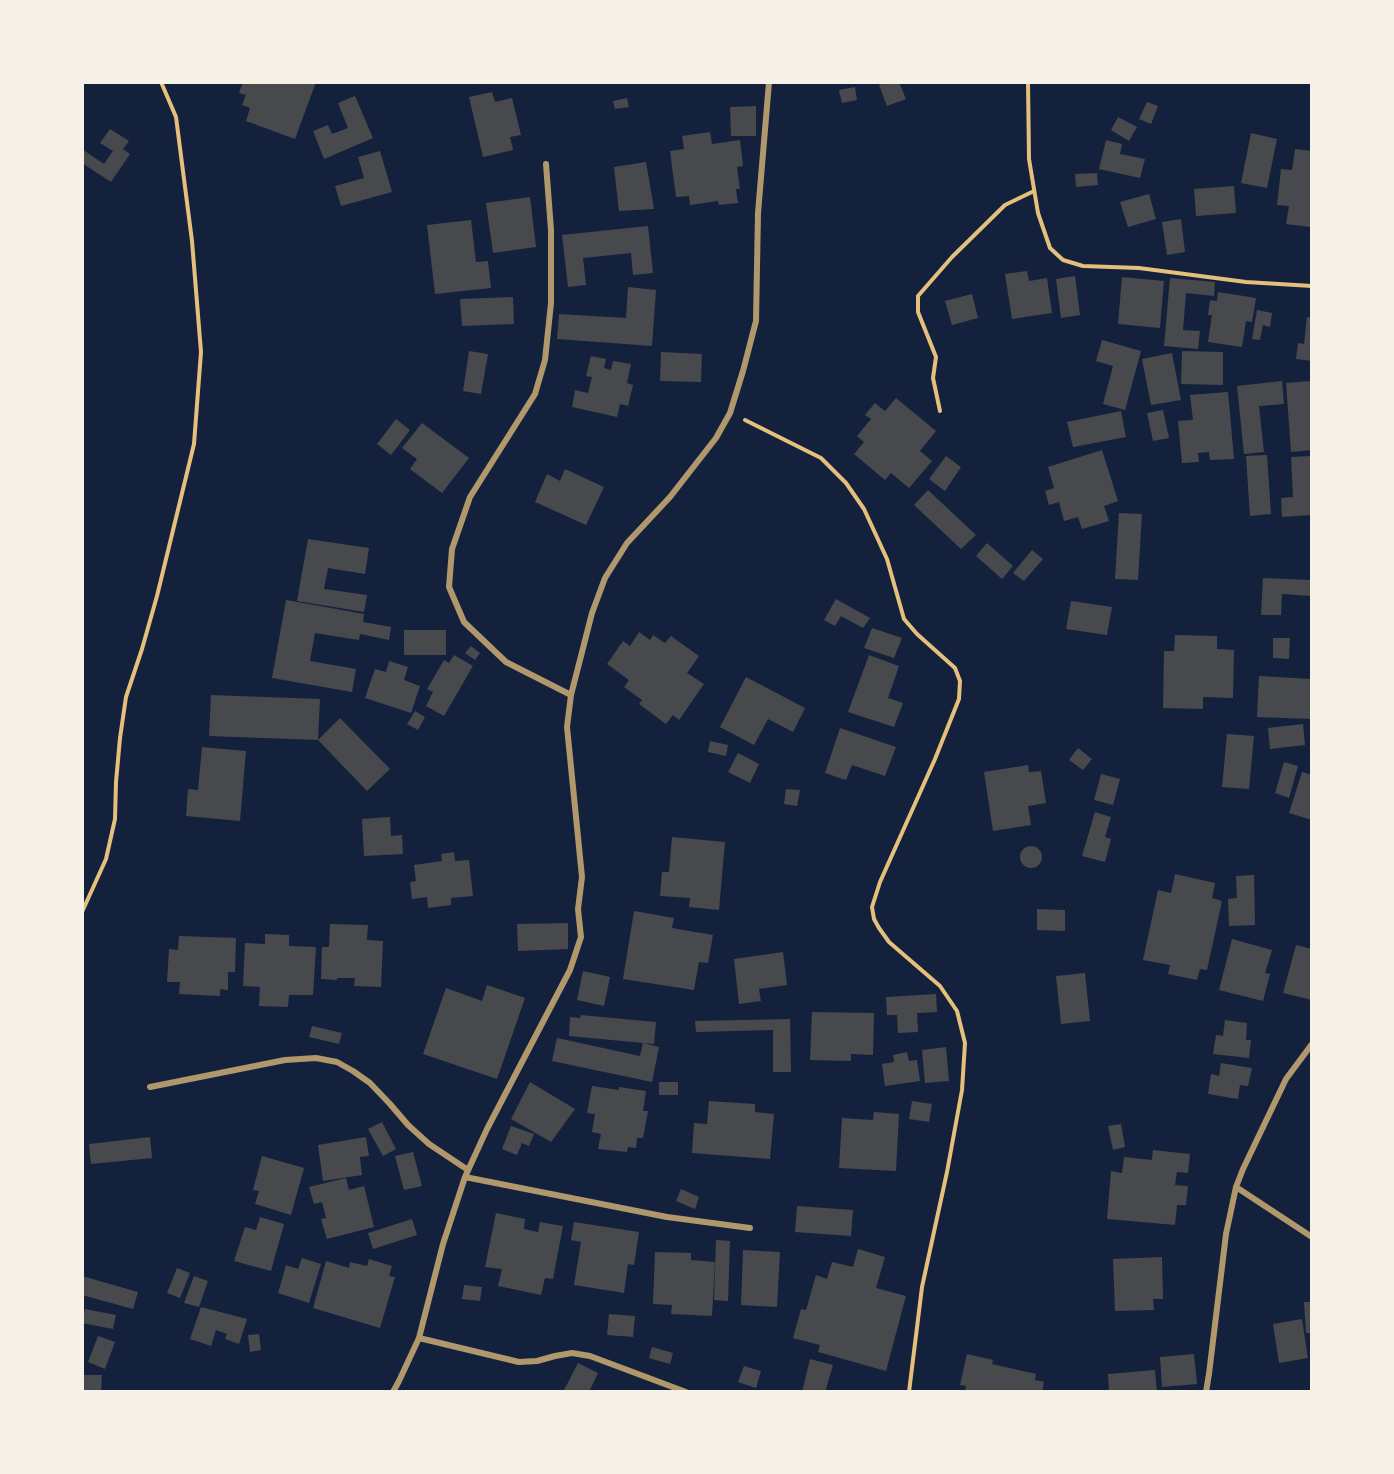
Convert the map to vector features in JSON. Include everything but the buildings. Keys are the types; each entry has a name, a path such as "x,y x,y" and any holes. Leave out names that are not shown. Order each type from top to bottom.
{"street":[{"path":"393,1392 418,1338 443,1244 467,1174 487,1129 570,970 581,937 578,909 582,877 567,727 571,695 592,613 605,578 627,543 670,497 716,438 730,413 756,321 758,213 769,82"},
{"path":"546,164 551,230 551,303 545,360 535,394 470,497 452,549 449,587 465,622 506,662 571,695"},
{"path":"1206,1392 1226,1234 1236,1187 1286,1079 1311,1044"},
{"path":"150,1087 285,1060 316,1058 337,1062 370,1083 408,1125 467,1174 667,1217 750,1228"},
{"path":"1236,1187 1311,1237"},
{"path":"418,1338 519,1362 537,1361 572,1353 590,1356 686,1392"}],"path":[{"path":"82,912 106,859 115,819 119,748 126,697 157,596 194,444 201,352 192,241 176,117 161,82"},
{"path":"1028,82 1029,159 1038,213 1050,248 1064,260 1083,266 1139,268 1246,282 1311,286"},
{"path":"940,411 933,378 936,357 918,312 918,296 952,257 1005,205 1035,191"},
{"path":"730,413 821,458 846,483 864,509 887,559 904,619 917,634 955,668 960,681 959,699 880,882 872,908 874,919 889,942 940,986 957,1011 965,1043 962,1090 922,1287 909,1392"}]}
